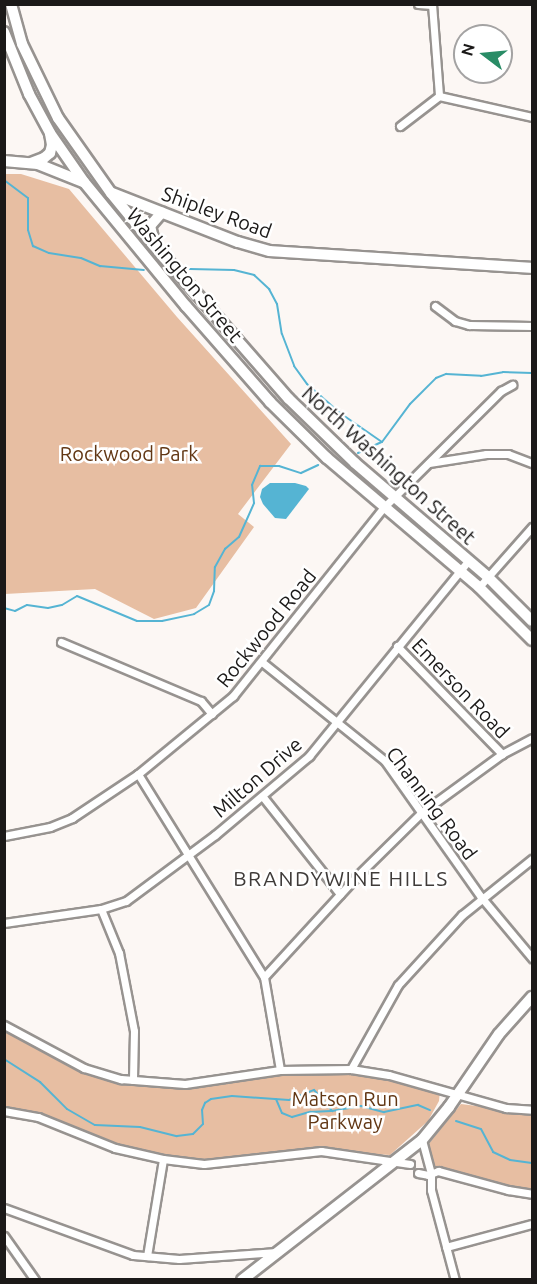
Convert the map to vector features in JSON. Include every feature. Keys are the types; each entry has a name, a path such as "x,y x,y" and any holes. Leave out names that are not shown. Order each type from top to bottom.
{"main road":[{"path":"6,4 22,44"},
{"name":"Washington Street","path":"11,4 22,44 58,118 111,193"},
{"name":"Washington Street","path":"4,32 28,94 50,133 84,182 161,276 276,408 327,458 384,507"},
{"path":"31,163 50,153 52,145 50,133"},
{"name":"Shipley Road","path":"4,161 31,163 238,242 270,251 532,268"},
{"name":"North Washington Street","path":"111,193 172,267 289,399 339,449 469,560 532,621"},
{"path":"161,253 150,229 154,218 162,212"},
{"name":"North Washington Street","path":"384,507 480,587 532,640"},
{"path":"242,1280 403,1161 458,1095 490,1046 532,997"}],"street":[{"path":"418,4 432,5 439,96"},
{"path":"439,96 532,117"},
{"path":"400,126 439,96"},
{"path":"435,306 455,321 469,325 532,326"},
{"name":"Rockwood Road","path":"4,836 50,827 72,818 138,774 233,696 384,507 501,391 512,386"},
{"path":"428,463 508,454 532,463"},
{"path":"480,587 532,527"},
{"name":"Milton Drive","path":"4,923 101,909 126,902 263,797 297,768 337,722 469,560"},
{"path":"61,642 201,701 212,714"},
{"name":"Emerson Road","path":"397,646 502,754"},
{"name":"Channing Road","path":"262,662 384,761 481,897 532,958"},
{"path":"264,977 340,894 421,813 502,754 532,738"},
{"path":"138,774 264,977 280,1070"},
{"path":"263,797 340,894"},
{"path":"351,1069 398,985 481,897 532,859"},
{"path":"101,909 119,953 134,1031 133,1080"},
{"path":"4,1025 84,1068 133,1080 185,1084 280,1070 351,1069 389,1075 506,1108 532,1110"},
{"path":"4,1111 38,1117 115,1148 163,1159 204,1164 321,1151 403,1161 418,1173 431,1190"},
{"path":"422,1140 431,1173 431,1190 455,1280"},
{"path":"147,1256 163,1159"},
{"path":"418,1173 428,1175 438,1171 508,1190 532,1194"},
{"path":"4,1208 133,1255 178,1259 279,1252"},
{"path":"446,1247 532,1224"},
{"path":"4,1236 35,1280"}],"green space":[{"name":"Rockwood Park","path":"4,174 21,174 69,189 177,317 291,444 238,514 254,527 196,608 154,619 95,589 5,594"},
{"name":"Matson Run Parkway","path":"4,1026 66,1058 121,1079 185,1084 280,1070 351,1069 440,1090 439,1101 428,1121 390,1155 321,1151 204,1164 145,1156 23,1114 5,1112"},
{"name":"Matson Run Parkway","path":"461,1104 532,1113 532,1194 438,1171 432,1164 427,1146"}],"water":[{"path":"270,483 295,483 309,489 286,519 275,518 260,497 262,489"}],"waterway":[{"path":"4,180 28,198 28,230 33,246 49,253 81,258 100,266 144,270"},
{"path":"190,269 234,270 254,275 269,289 277,304 282,334 294,366 307,384 340,413 382,442 410,404 436,378 446,374 481,376 503,372 532,373"},
{"path":"358,453 382,442"},
{"path":"4,608 15,611 27,605 48,608 62,605 77,596 137,621 162,621 194,614 209,605 214,591 215,567 225,549 239,537 254,503 252,485 260,466 279,466 301,473 318,465"},
{"path":"4,673 4,679"},
{"path":"4,1059 40,1082 67,1109 95,1125 140,1127 177,1136 193,1134 203,1124 202,1110 205,1103 211,1099 232,1096 289,1100 314,1090 332,1111 361,1106 384,1112 418,1105 430,1110"},
{"path":"276,1099 282,1113 292,1117 310,1112 331,1111"},
{"path":"456,1121 481,1129 493,1152 510,1160 532,1163"}],"district":[{"name":"BRANDYWINE HILLS","path":"341,878"}]}
